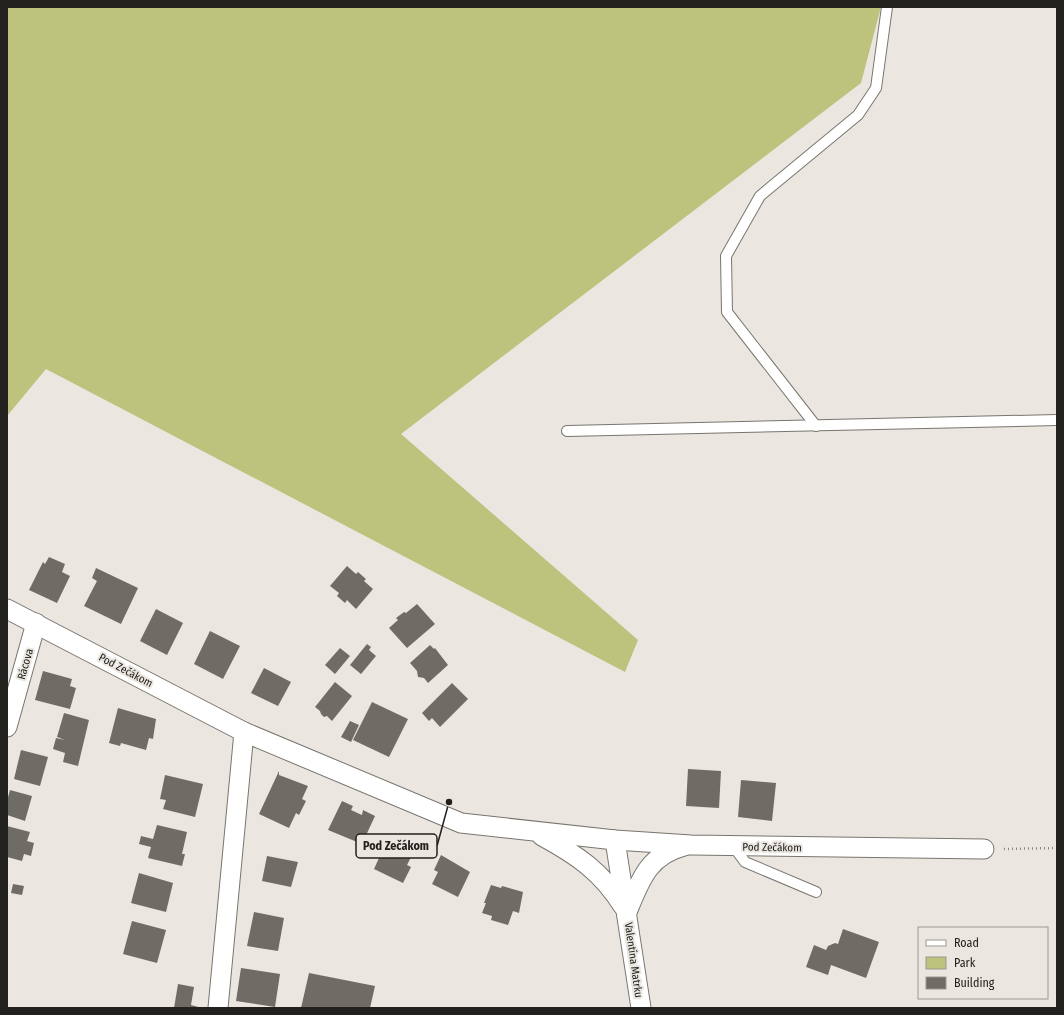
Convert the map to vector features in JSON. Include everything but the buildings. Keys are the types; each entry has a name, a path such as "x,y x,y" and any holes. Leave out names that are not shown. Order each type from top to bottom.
{"street":[{"name":"Pod Zečákom","path":"7,609 244,732 461,823 615,840 691,845 734,847 984,849"},
{"name":"Rácova","path":"7,727 36,623"},
{"path":"218,1008 244,732"},
{"name":"Valentína Matrku","path":"534,832 572,852 597,873 613,890 627,912"},
{"name":"Valentína Matrku","path":"615,840 641,1008"},
{"name":"Valentína Matrku","path":"627,912 641,878 651,864 675,849 691,845"}],"lane":[{"path":"816,426 727,312 726,256 760,196 858,115 876,88 887,7"},
{"path":"567,431 1057,420"},
{"path":"734,847 745,862 816,892"}],"path":[{"path":"984,849 1057,848"}],"green space":[{"path":"7,7 881,7 861,83 401,434 638,640 625,672 46,369 7,416"}],"place":[{"name":"Pod Zečákom","path":"449,802"}]}
